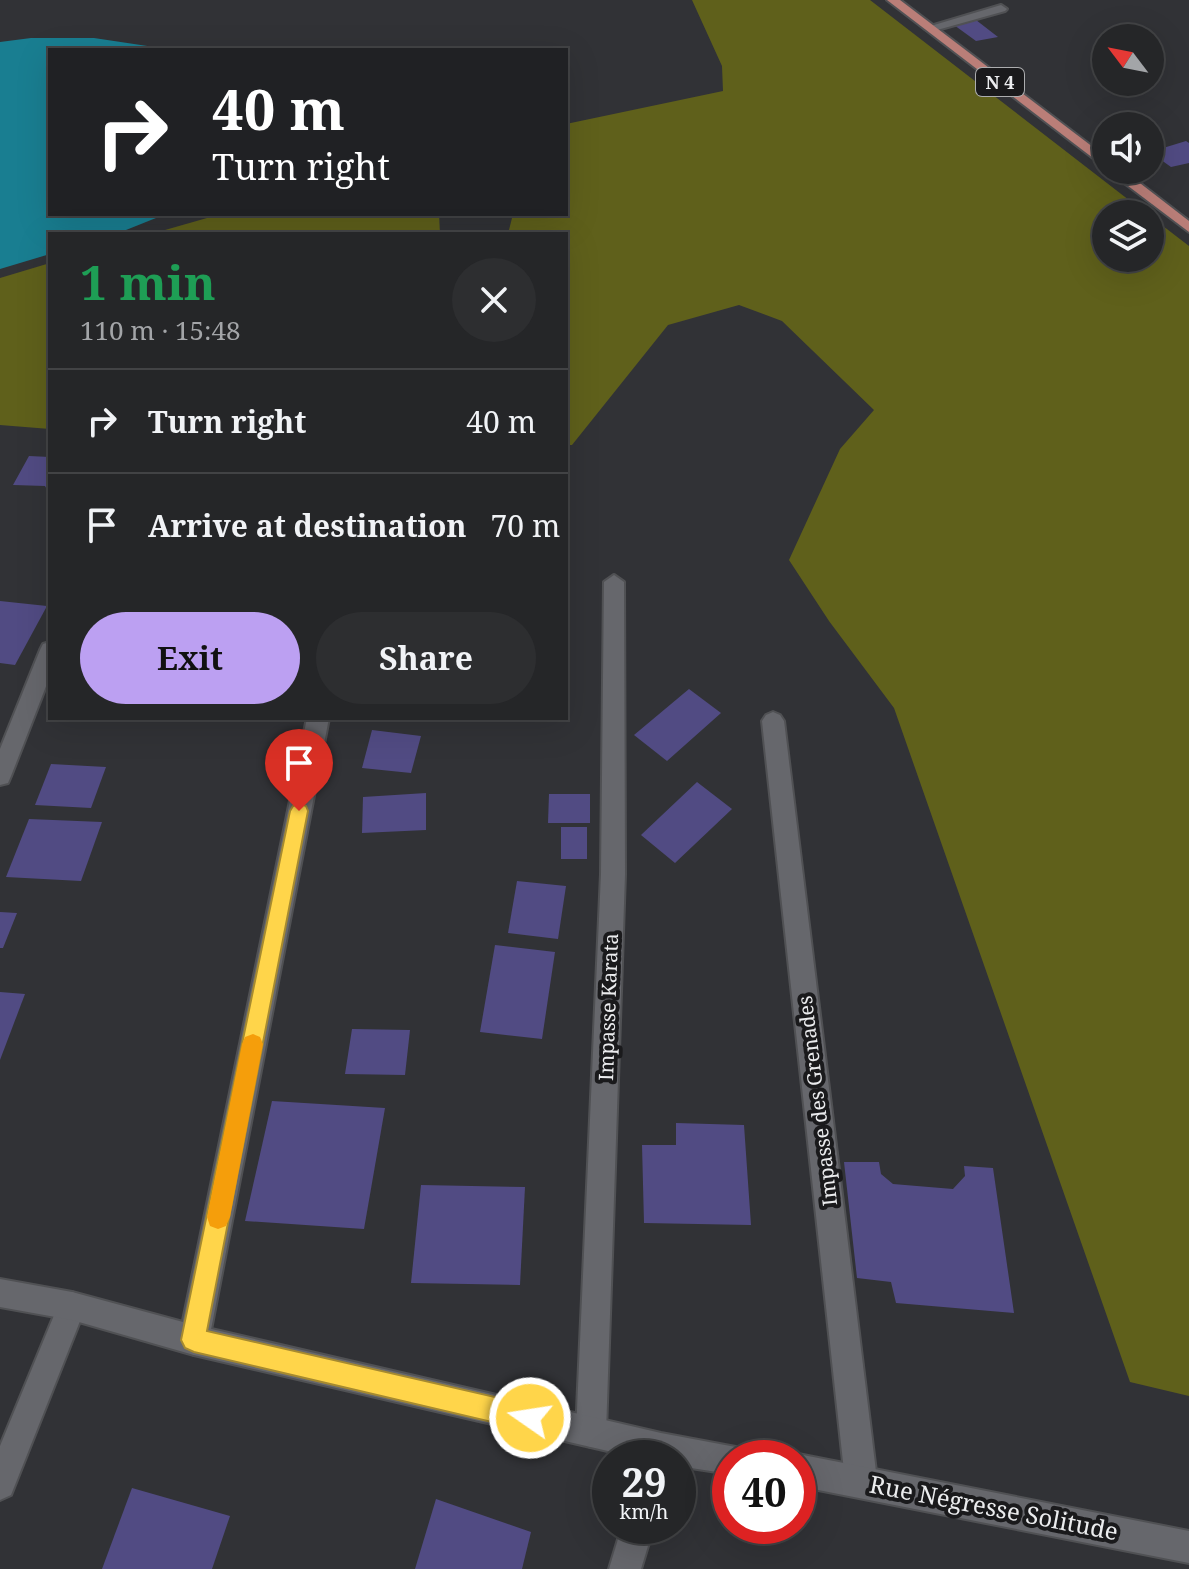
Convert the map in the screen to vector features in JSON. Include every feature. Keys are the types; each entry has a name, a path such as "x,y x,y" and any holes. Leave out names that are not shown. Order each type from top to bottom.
{"main road":[{"name":"N 4","path":"893,0 1092,153"},
{"path":"1132,184 1189,228"}],"street":[{"path":"930,28 1001,9"},
{"name":"Impasse Karata","path":"591,1432 613,874 614,582"},
{"path":"0,776 48,655"},
{"path":"194,1340 318,720"},
{"name":"Impasse des Grenades","path":"773,721 861,1480"},
{"path":"0,1293 72,1306 194,1340 617,1440"},
{"path":"0,1484 72,1306"},
{"name":"Rue Négresse Solitude","path":"816,1473 1189,1547"},
{"path":"625,1569 633,1544"}],"shaded area":[{"path":"692,0 870,0 1092,172 1092,184 1108,184 1129,200 1092,200 1092,272 1164,272 1164,227 1189,246 1189,1396 1130,1382 894,708 829,621 789,560 840,449 874,410 782,321 739,305 668,325 572,445 568,445 568,232 508,232 512,216 568,216 568,124 723,91 722,66"},
{"path":"214,216 439,216 440,232 158,232"},
{"path":"48,264 48,429 0,425 0,278"}],"water":[{"path":"31,38 94,38 161,48 48,48 48,216 161,216 121,232 48,232 48,255 0,269 0,42"}],"building":[{"path":"976,20 998,37 976,41 954,25"},
{"path":"1186,141 1189,143 1189,163 1171,167 1164,162 1164,148"},
{"path":"29,456 48,457 48,491 45,486 13,485"},
{"path":"0,601 47,606 15,665 0,663"},
{"path":"689,689 721,713 667,761 634,735"},
{"path":"372,730 421,736 411,773 362,768"},
{"path":"51,764 106,767 91,808 35,805"},
{"path":"697,782 732,809 675,863 641,835"},
{"path":"426,793 426,830 362,833 363,797"},
{"path":"549,794 590,794 590,823 548,823"},
{"path":"29,819 102,822 81,881 6,877"},
{"path":"561,827 587,827 587,859 561,859"},
{"path":"517,881 566,886 558,939 508,933"},
{"path":"0,912 17,913 3,948 0,948"},
{"path":"495,945 555,952 542,1039 480,1032"},
{"path":"0,992 25,994 0,1060"},
{"path":"352,1029 410,1030 405,1075 345,1074"},
{"path":"272,1101 385,1108 364,1229 245,1221"},
{"path":"676,1123 744,1125 751,1225 644,1223 642,1145 676,1145"},
{"path":"844,1162 879,1162 881,1174 893,1184 953,1189 965,1176 964,1166 993,1168 1014,1313 896,1303 891,1282 857,1278"},
{"path":"421,1185 525,1187 520,1285 411,1283"},
{"path":"132,1488 230,1516 212,1569 102,1569"},
{"path":"436,1499 531,1532 522,1569 415,1569"}],"slow traffic":[{"path":"218,1217 253,1044"}],"route":[{"path":"299,811 194,1340 530,1418"}]}
